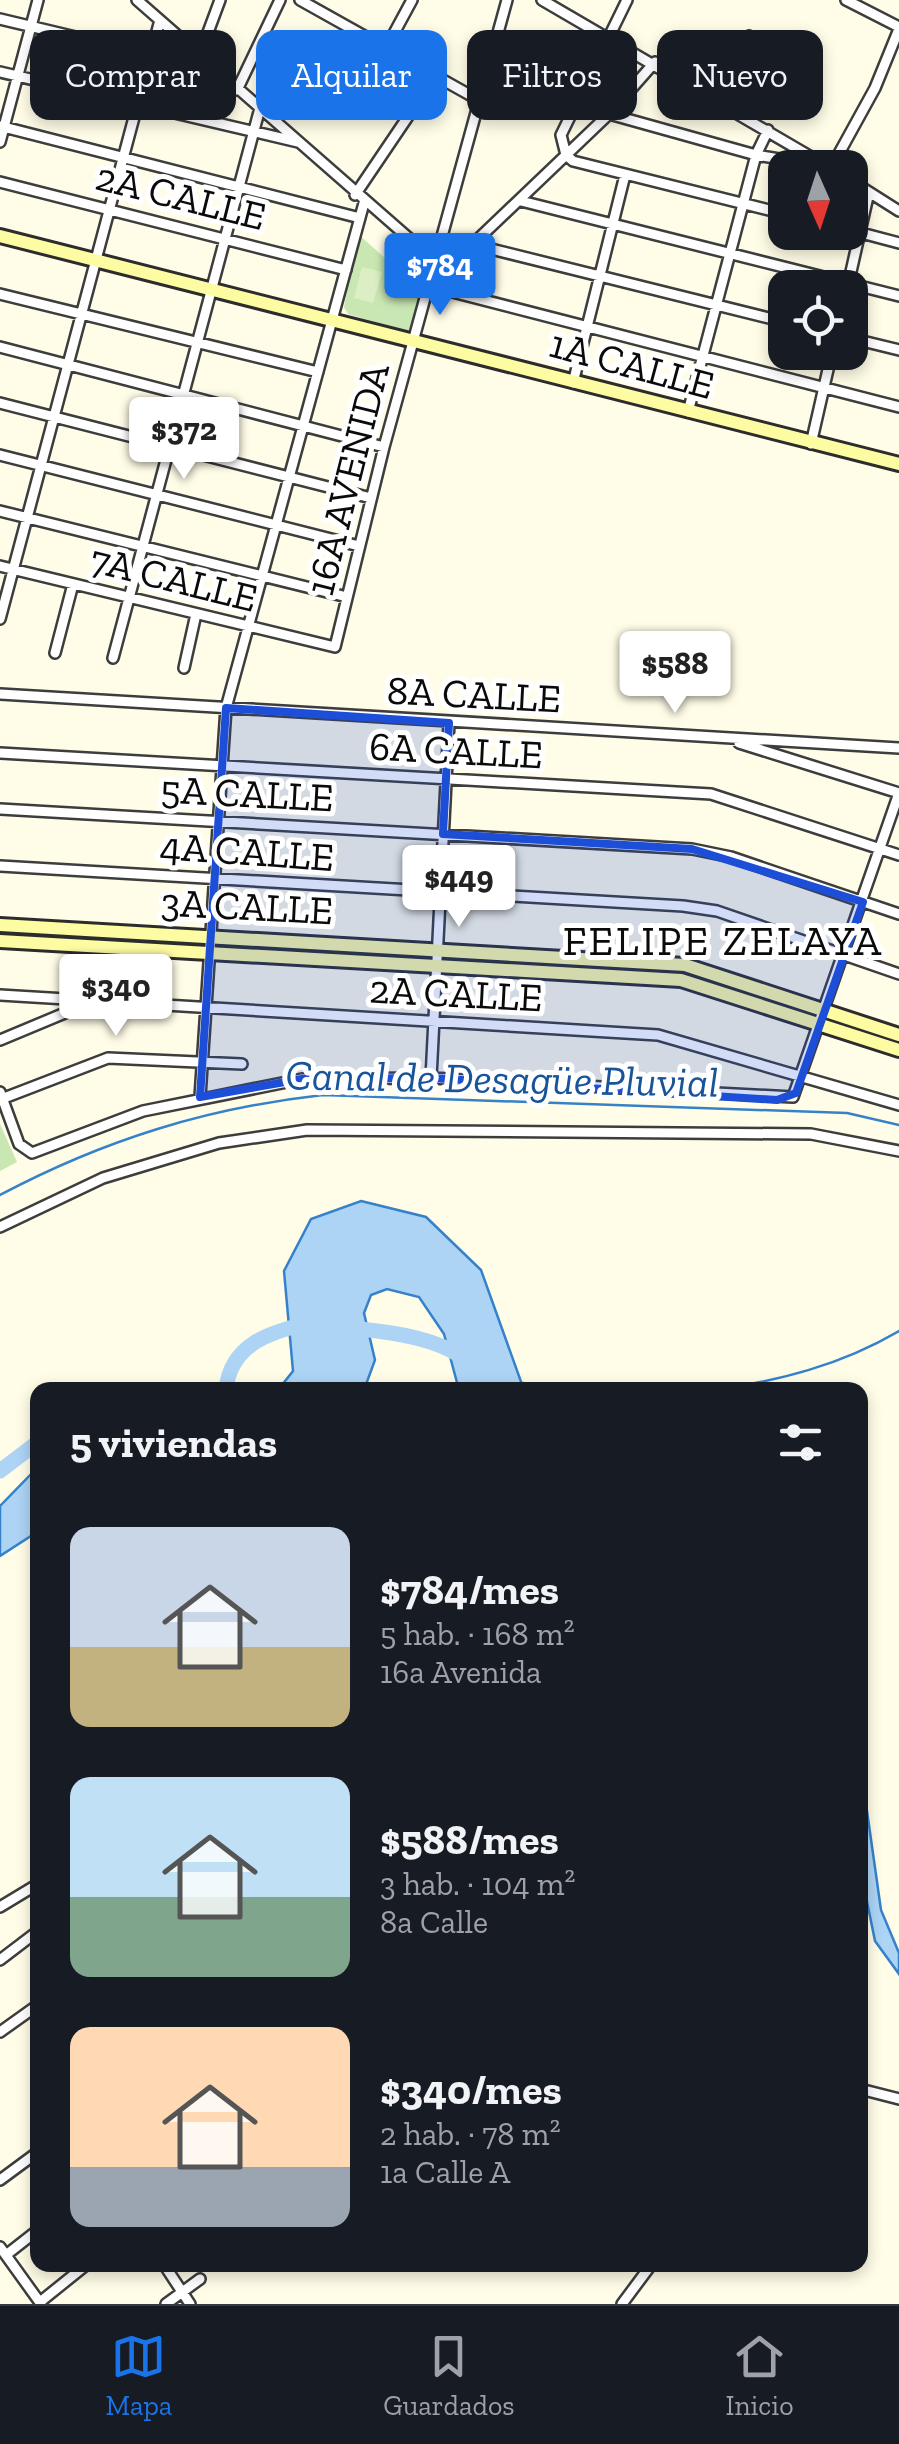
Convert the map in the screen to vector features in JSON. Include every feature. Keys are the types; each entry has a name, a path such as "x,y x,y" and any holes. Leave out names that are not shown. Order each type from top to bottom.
{"street":[{"path":"0,142 38,0"},
{"path":"137,0 149,4 172,30"},
{"path":"209,30 220,0"},
{"path":"256,105 237,90 280,0"},
{"path":"300,0 351,30"},
{"path":"396,30 412,0"},
{"name":"16A AVENIDA","path":"498,30 507,0"},
{"path":"612,30 627,0"},
{"path":"840,150 875,88 899,28 846,0"},
{"path":"548,2 596,30"},
{"path":"0,19 47,30"},
{"path":"157,30 160,20"},
{"path":"637,52 655,62 637,82"},
{"path":"0,72 30,79"},
{"path":"0,619 132,120"},
{"path":"203,120 301,143"},
{"path":"113,658 257,120"},
{"path":"274,120 364,203 435,261"},
{"path":"355,195 406,120"},
{"name":"16A AVENIDA","path":"335,648 384,447 473,120"},
{"path":"568,120 561,135 566,155 574,161 768,210"},
{"path":"430,286 603,120"},
{"path":"631,120 768,157"},
{"path":"751,120 801,150"},
{"path":"2,126 360,218"},
{"path":"688,412 756,155 768,130"},
{"path":"574,383 625,174"},
{"name":"2A CALLE","path":"0,182 346,270"},
{"path":"868,195 869,192 899,211"},
{"path":"521,202 790,270"},
{"path":"200,1096 226,708 364,203"},
{"path":"868,235 899,243"},
{"name":"1A CALLE","path":"0,236 899,464"},
{"path":"475,245 768,318"},
{"path":"430,286 587,330 899,407"},
{"path":"868,289 899,296"},
{"path":"0,294 318,372"},
{"path":"868,342 899,350"},
{"path":"0,347 384,447"},
{"path":"811,444 828,370"},
{"path":"0,403 371,498"},
{"path":"0,455 360,546"},
{"path":"0,511 347,597"},
{"name":"7A CALLE","path":"0,566 335,648"},
{"path":"54,653 73,584"},
{"path":"184,668 196,614"},
{"name":"8A CALLE","path":"0,694 899,748"},
{"path":"430,1078 449,723"},
{"path":"242,1064 108,1058 2,1095 19,1144 32,1153 143,1111 200,1096 302,1079 430,1078 777,1100 792,1097 802,1079 899,793 724,738"},
{"name":"6A CALLE","path":"0,754 711,794 899,854"},
{"name":"5A CALLE","path":"0,809 692,849 731,857 899,914"},
{"name":"4A CALLE","path":"0,866 683,906 717,912 899,974"},
{"name":"3A CALLE","path":"0,925 685,965 899,1050"},
{"name":"3A CALLE","path":"0,940 681,980 899,1034"},
{"name":"2A CALLE","path":"0,995 658,1035 899,1105"},
{"path":"0,1040 92,1002"},
{"path":"0,1227 103,1178 219,1143 306,1130 811,1134 899,1151"},
{"path":"0,1907 30,1889"},
{"path":"0,1960 30,1938"},
{"path":"0,2032 30,2011"},
{"path":"868,2090 899,2098"},
{"path":"0,2180 30,2158"},
{"path":"30,2235 3,2251 39,2301"},
{"path":"25,2304 39,2301 77,2272"},
{"path":"168,2272 190,2304"},
{"path":"622,2304 646,2272"},
{"path":"166,2304 200,2279"}],"highlighted area":[{"path":"226,708 449,723 443,834 692,849 863,902 796,1093 777,1100 431,1078 302,1079 200,1097"}],"green space":[{"path":"358,234 422,291 410,333 348,314 344,307"},
{"path":"362,267 382,272 373,303 354,298"},
{"path":"0,1124 17,1162 0,1171"}],"water":[{"path":"361,1201 426,1217 481,1270 521,1382 457,1382 444,1334 419,1297 387,1289 371,1295 364,1313 375,1360 367,1382 284,1382 293,1371 284,1271 311,1219"},
{"path":"30,1475 30,1537 0,1556 0,1506"},
{"path":"868,1818 881,1910 899,1953 899,1974 875,1941 868,1906"}],"waterway":[{"name":"Canal de Desagüe Pluvial","path":"0,1195 78,1158 157,1129 238,1108 323,1095 847,1113 899,1125"},
{"path":"228,1382 235,1362 254,1343 309,1323"},
{"path":"351,1328 430,1342 466,1360 485,1382"},
{"path":"762,1382 855,1353 899,1331"},
{"path":"0,1471 30,1448"}],"district":[{"name":"FELIPE ZELAYA","path":"723,940"}]}
